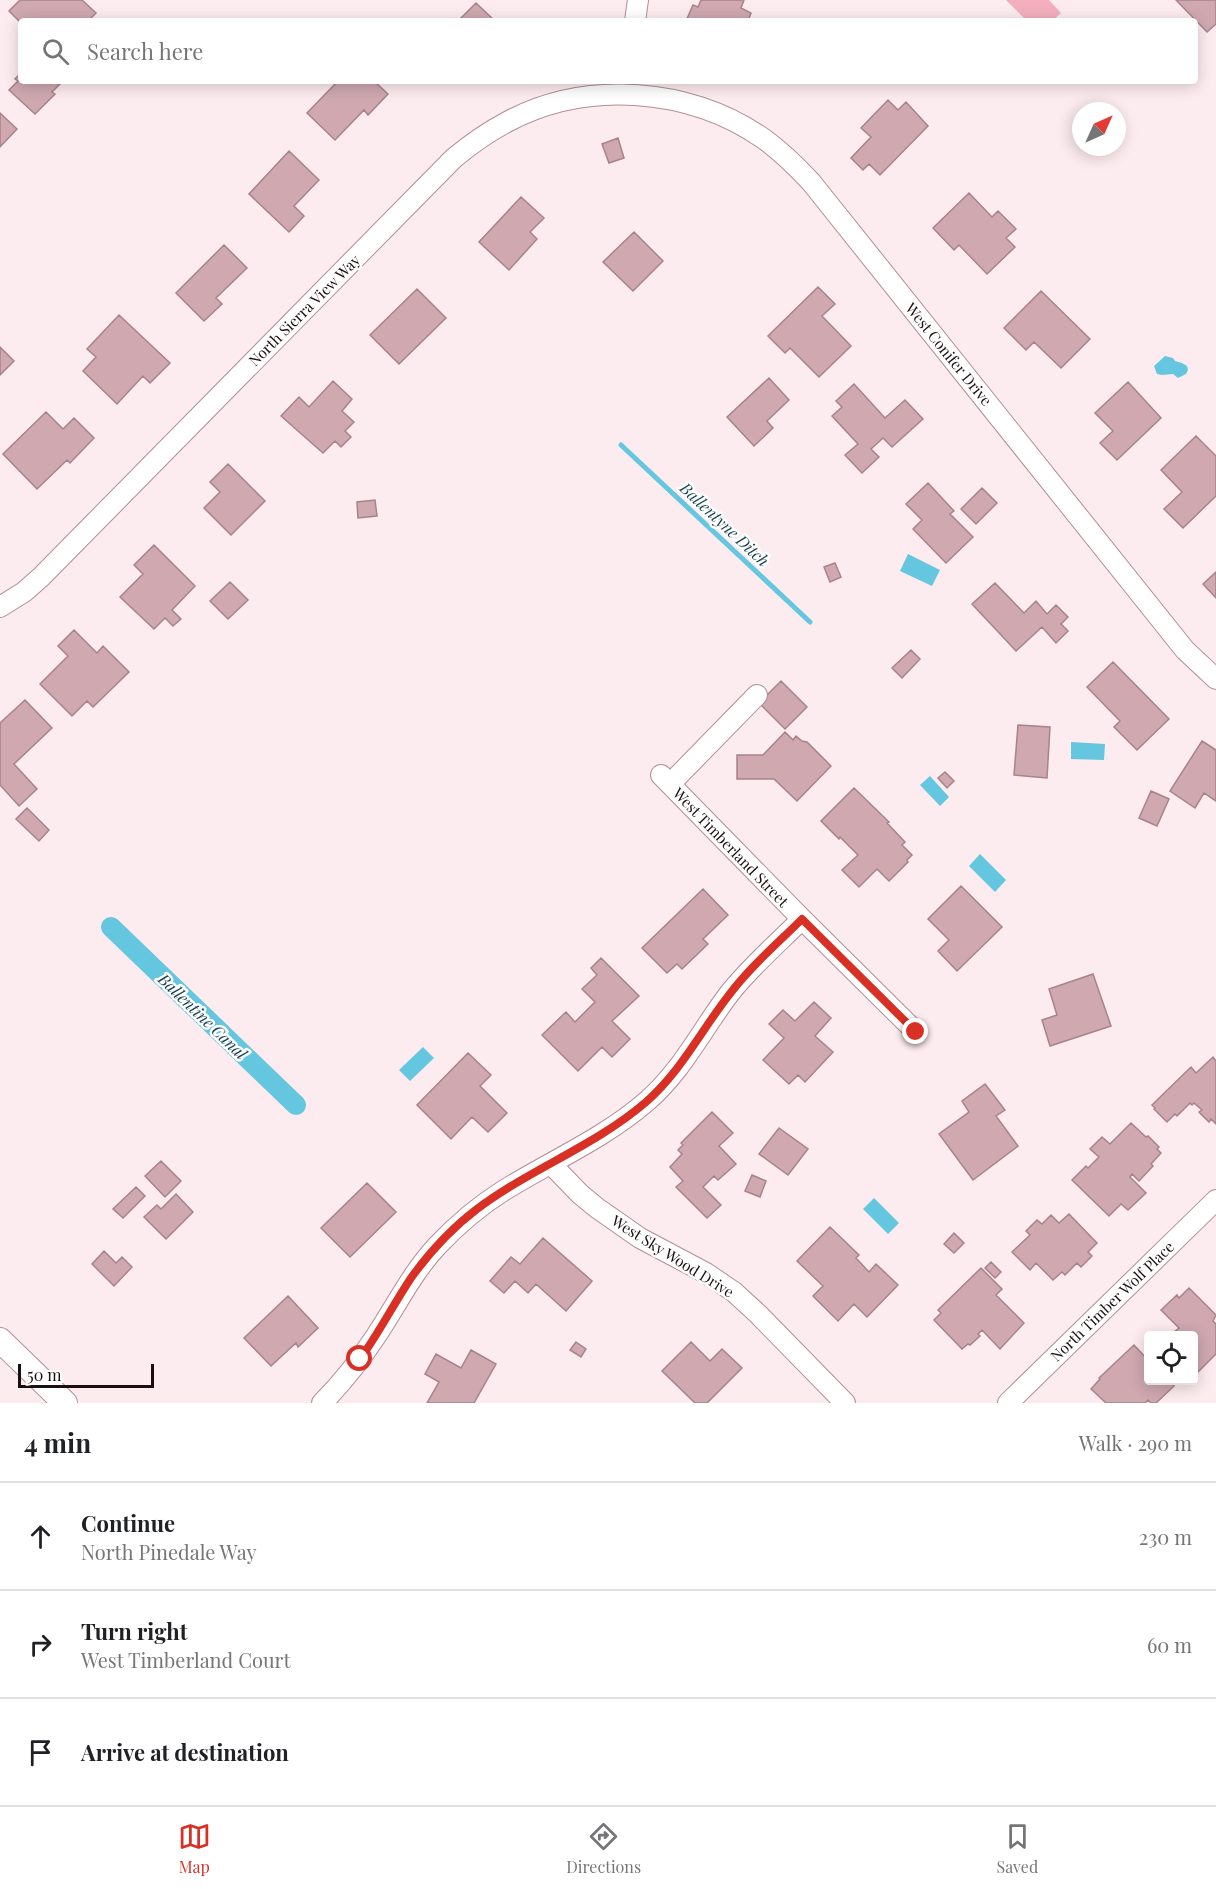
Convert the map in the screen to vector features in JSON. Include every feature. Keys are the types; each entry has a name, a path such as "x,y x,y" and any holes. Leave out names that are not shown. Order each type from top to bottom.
{"main road":[{"path":"0,1340 65,1403"}],"street":[{"path":"635,18 638,0"},
{"name":"North Sierra View Way","path":"0,607 40,577 463,151 508,121 549,105 636,88"},
{"name":"West Conifer Drive","path":"636,88 724,117 763,138 796,166 1185,650 1216,679"},
{"name":"West Timberland Street","path":"757,695 665,780 916,1032"},
{"path":"322,1403 360,1359 413,1276 460,1223 502,1191 605,1133 647,1101 682,1064 743,977 802,919"},
{"name":"West Sky Wood Drive","path":"551,1164 597,1208 640,1238 706,1273 734,1292 844,1403"},
{"name":"North Timber Wolf Place","path":"1008,1403 1216,1200"}],"shaded area":[{"path":"1006,0 1049,0 1061,13 1055,18 1024,18"}],"water":[{"path":"1165,356 1187,366 1186,374 1178,378 1173,374 1157,374 1154,366"},
{"path":"908,554 940,570 932,586 900,571"},
{"path":"1071,742 1105,744 1104,760 1071,759"},
{"path":"930,776 949,797 940,806 920,785"},
{"path":"980,854 1006,880 995,892 969,866"},
{"path":"423,1047 434,1058 410,1081 399,1070"},
{"path":"874,1198 899,1223 888,1234 863,1209"}],"building":[{"path":"20,0 82,0 96,13 91,18 18,18 18,20 9,11"},
{"path":"701,0 744,0 741,8 751,13 749,18 687,18 693,5 698,7"},
{"path":"1176,0 1216,0 1216,24 1207,32 1198,23 1198,18 1193,18"},
{"path":"476,3 492,18 461,18"},
{"path":"18,81 18,84 60,84 52,92 55,94 35,114 9,90"},
{"path":"335,84 377,84 388,94 368,115 364,110 335,140 307,113"},
{"path":"888,100 898,110 906,102 928,126 880,175 869,164 863,170 851,158 871,137 861,128"},
{"path":"0,113 17,129 0,147"},
{"path":"618,138 624,158 609,163 602,144"},
{"path":"289,151 319,180 294,206 304,216 289,232 249,194"},
{"path":"969,193 992,217 998,211 1016,229 1006,238 1015,247 987,274 959,245 954,250 933,228"},
{"path":"521,197 544,218 530,232 537,239 509,270 479,242"},
{"path":"634,232 663,261 633,291 603,262"},
{"path":"224,245 247,268 216,298 222,304 204,321 176,293"},
{"path":"818,287 835,304 822,316 851,346 819,377 790,348 785,353 768,336"},
{"path":"417,289 446,318 399,364 370,335"},
{"path":"1041,291 1090,339 1061,368 1034,342 1026,350 1004,328"},
{"path":"119,315 170,363 150,383 143,376 117,404 83,371 96,357 87,349"},
{"path":"0,347 14,361 0,375"},
{"path":"769,378 789,400 767,421 773,428 754,446 727,417"},
{"path":"333,381 352,399 342,411 354,422 345,431 351,437 341,447 335,441 323,453 281,416 299,397 309,407"},
{"path":"1128,382 1161,418 1117,460 1100,443 1113,431 1095,413"},
{"path":"854,384 885,418 905,400 923,419 892,447 883,438 871,449 879,457 862,473 845,455 858,444 832,416 842,407 836,401"},
{"path":"46,412 63,429 74,418 94,438 70,463 67,460 37,489 3,454"},
{"path":"1196,436 1216,456 1216,496 1183,528 1164,509 1182,492 1161,470"},
{"path":"228,464 265,501 231,535 204,508 220,492 210,482"},
{"path":"928,483 954,511 950,514 973,537 946,563 913,529 922,520 906,504"},
{"path":"982,488 997,503 976,524 961,509"},
{"path":"375,500 377,516 358,518 357,502"},
{"path":"154,545 195,586 172,610 181,619 173,626 165,618 154,629 120,597 143,574 134,565"},
{"path":"835,563 841,577 830,582 824,567"},
{"path":"1216,572 1216,598 1203,584"},
{"path":"230,582 248,600 228,619 210,601"},
{"path":"995,583 1024,613 1036,601 1047,614 1056,605 1068,617 1061,624 1068,631 1056,643 1042,627 1016,651 972,604"},
{"path":"74,630 97,653 103,646 129,672 93,707 87,701 72,716 40,684 68,656 58,646"},
{"path":"911,650 920,659 902,678 892,668"},
{"path":"1113,662 1169,719 1137,750 1114,727 1120,721 1087,687"},
{"path":"781,681 807,707 785,729 759,703"},
{"path":"25,700 52,728 14,764 37,789 19,806 0,785 0,723"},
{"path":"1018,725 1050,727 1047,778 1014,775"},
{"path":"785,732 793,740 796,736 807,742 831,766 797,801 774,779 737,779 737,755 763,755"},
{"path":"1202,741 1216,750 1216,801 1204,793 1195,808 1170,791"},
{"path":"945,772 954,781 947,788 938,778"},
{"path":"854,788 889,822 887,823 905,842 902,845 912,855 889,881 877,869 859,887 842,870 858,855 821,821"},
{"path":"1151,791 1169,799 1157,826 1139,818"},
{"path":"27,808 49,830 39,841 16,819"},
{"path":"961,886 1002,927 957,971 938,951 949,940 928,919"},
{"path":"703,889 728,915 703,939 708,944 682,969 677,964 667,973 642,948"},
{"path":"601,958 639,996 612,1021 630,1039 612,1057 602,1047 578,1071 542,1035 566,1012 575,1022 595,1002 582,989 597,975 591,968"},
{"path":"1093,974 1111,1026 1050,1046 1042,1020 1057,1015 1049,989"},
{"path":"814,1002 831,1018 815,1036 833,1052 805,1082 798,1075 789,1084 763,1060 784,1038 769,1024 783,1010 795,1021"},
{"path":"468,1053 491,1075 480,1086 507,1113 488,1132 472,1117 451,1139 417,1105"},
{"path":"1213,1057 1216,1061 1216,1124 1211,1119 1209,1122 1199,1112 1202,1110 1194,1103 1192,1105 1190,1103 1167,1122 1152,1105 1191,1067 1196,1073"},
{"path":"985,1084 1005,1110 996,1116 1018,1146 973,1180 939,1134 969,1112 962,1101"},
{"path":"712,1112 733,1133 719,1146 736,1164 718,1180 714,1176 703,1187 721,1205 707,1218 676,1187 683,1181 670,1167 682,1154 678,1150 683,1145 681,1143"},
{"path":"1131,1123 1159,1147 1157,1149 1161,1153 1139,1181 1132,1174 1130,1177 1146,1193 1128,1210 1121,1204 1109,1216 1072,1180 1099,1157 1090,1149 1102,1137 1110,1144"},
{"path":"779,1128 808,1149 788,1175 759,1154"},
{"path":"161,1161 181,1181 165,1197 145,1176"},
{"path":"752,1175 766,1181 760,1197 745,1191"},
{"path":"367,1183 396,1212 350,1257 321,1228"},
{"path":"136,1187 145,1196 123,1218 113,1209"},
{"path":"176,1194 193,1212 166,1239 144,1217 157,1205 161,1209"},
{"path":"1069,1214 1097,1243 1088,1252 1092,1256 1081,1267 1077,1263 1065,1275 1062,1272 1053,1280 1036,1263 1030,1270 1012,1252 1030,1235 1026,1231 1037,1220 1042,1224 1051,1215 1059,1223"},
{"path":"830,1227 859,1255 856,1258 869,1272 876,1264 898,1285 867,1317 854,1304 838,1321 813,1296 823,1286 797,1261"},
{"path":"954,1233 964,1243 954,1253 944,1244"},
{"path":"543,1238 592,1281 566,1311 536,1284 528,1293 515,1281 504,1293 490,1281 511,1257 520,1264"},
{"path":"104,1251 116,1263 122,1257 132,1267 114,1286 92,1264"},
{"path":"991,1262 1001,1272 995,1278 985,1268"},
{"path":"981,1268 1002,1289 996,1295 1024,1323 1000,1349 982,1330 978,1334 980,1336 962,1349 934,1320 941,1313 938,1310"},
{"path":"1189,1288 1216,1315 1213,1321 1216,1324 1216,1354 1198,1372 1198,1331 1175,1331 1179,1328 1161,1310 1177,1295 1179,1298"},
{"path":"288,1296 318,1328 298,1347 296,1343 271,1366 244,1338"},
{"path":"576,1342 586,1349 581,1357 570,1350"},
{"path":"691,1342 710,1361 722,1349 742,1368 707,1403 695,1403 662,1371"},
{"path":"1134,1345 1144,1356 1144,1385 1174,1386 1156,1403 1148,1400 1145,1403 1106,1403 1091,1389 1099,1378"},
{"path":"471,1350 496,1364 474,1403 427,1403 439,1382 425,1374 436,1354 461,1368"}],"waterway":[{"name":"Ballentyne Ditch","path":"621,445 810,622"},
{"name":"Ballentine Canal","path":"111,927 296,1105"}],"route":[{"path":"360,1359 413,1276 460,1223 502,1191 605,1133 647,1101 682,1064 743,977 802,919 916,1032"}]}
